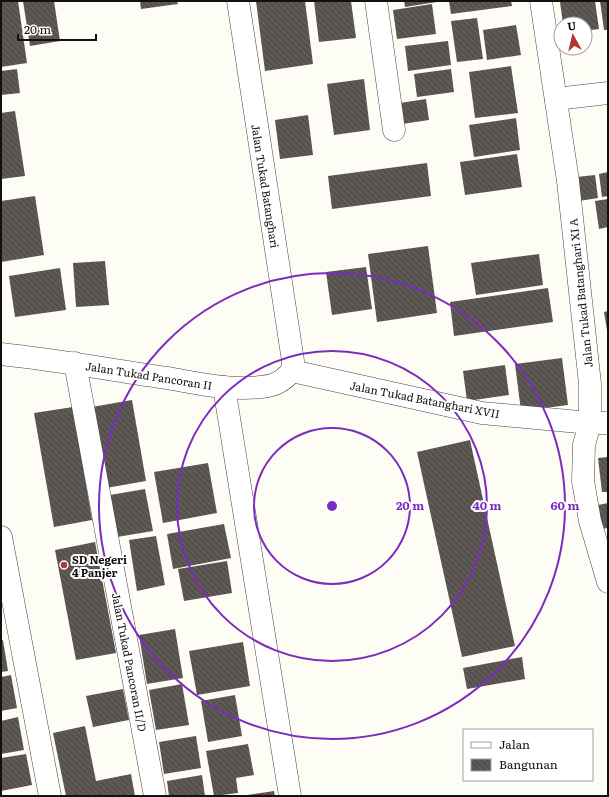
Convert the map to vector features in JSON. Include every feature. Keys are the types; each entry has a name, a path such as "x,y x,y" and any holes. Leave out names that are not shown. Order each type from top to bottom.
{"street":[{"name":"Jalan Tukad Batanghari","path":"238,1 277,251 293,361 292,371"},
{"path":"376,1 394,130"},
{"name":"Jalan Tukad Batanghari XI A","path":"541,1 568,181 589,376 599,423 584,445 583,481 590,522 608,582"},
{"path":"556,99 608,93"},
{"name":"Jalan Tukad Pancoran II","path":"1,354 75,363 224,387 260,388 276,385 284,380 292,371"},
{"name":"Jalan Tukad Pancoran II/D","path":"75,363 155,796"},
{"name":"Jalan Tukad Batanghari XVII","path":"292,371 482,413 599,423"},
{"path":"224,387 290,796"},
{"path":"1,537 50,796"}],"building":[{"path":"1,1 18,1 27,63 1,67"},
{"path":"23,1 54,1 60,41 30,46"},
{"path":"140,1 177,1 178,4 141,9"},
{"path":"256,1 305,1 313,64 265,71"},
{"path":"314,1 351,1 356,38 319,42"},
{"path":"404,1 437,1 437,2 405,7"},
{"path":"449,1 511,1 512,6 451,14"},
{"path":"595,1 599,29 593,30 593,16 562,16 560,2"},
{"path":"600,1 608,1 608,30 604,30"},
{"path":"432,4 436,34 397,39 393,10"},
{"path":"477,18 483,59 457,62 451,21"},
{"path":"516,25 521,55 487,60 483,30"},
{"path":"448,41 451,65 408,71 405,46"},
{"path":"511,66 518,113 475,118 469,72"},
{"path":"17,69 20,93 1,95 1,71"},
{"path":"451,69 454,92 417,97 414,74"},
{"path":"364,79 370,130 334,135 327,84"},
{"path":"426,99 429,120 402,124 400,103"},
{"path":"15,111 25,176 1,179 1,113"},
{"path":"308,115 313,155 280,159 275,120"},
{"path":"516,118 520,150 474,157 469,125"},
{"path":"517,154 522,187 465,195 460,162"},
{"path":"427,163 431,196 332,209 328,176"},
{"path":"608,172 608,196 602,197 599,174"},
{"path":"595,175 598,198 579,201 576,177"},
{"path":"35,196 44,255 1,262 1,201"},
{"path":"608,199 608,227 599,229 595,201"},
{"path":"428,246 437,313 377,322 368,254"},
{"path":"539,254 543,285 476,295 471,263"},
{"path":"105,261 109,305 76,307 73,263"},
{"path":"366,267 372,309 332,315 326,272"},
{"path":"60,268 66,310 15,317 9,276"},
{"path":"548,288 553,322 454,336 450,302"},
{"path":"608,311 608,330 607,330 604,312"},
{"path":"562,358 568,405 521,411 515,364"},
{"path":"505,365 509,395 467,401 463,371"},
{"path":"132,400 146,481 106,488 92,407"},
{"path":"73,407 92,520 54,527 34,413"},
{"path":"470,440 515,646 462,657 417,452"},
{"path":"608,457 608,492 602,492 598,458"},
{"path":"208,463 217,513 163,523 154,472"},
{"path":"145,489 153,531 117,537 110,495"},
{"path":"608,503 608,528 601,529 598,505"},
{"path":"224,524 231,558 173,569 167,534"},
{"path":"156,536 165,585 137,591 129,540"},
{"path":"95,542 116,653 76,660 55,550"},
{"path":"227,561 232,593 184,601 178,569"},
{"path":"175,629 183,678 147,684 139,635"},
{"path":"3,640 8,671 1,672 1,641"},
{"path":"243,642 250,686 197,695 189,651"},
{"path":"522,657 525,679 467,689 463,668"},
{"path":"11,675 17,708 1,711 1,677"},
{"path":"182,684 189,725 156,730 149,690"},
{"path":"123,689 129,720 93,727 86,696"},
{"path":"235,695 242,736 208,742 201,701"},
{"path":"18,717 24,750 1,754 1,721"},
{"path":"85,726 96,781 131,774 135,796 66,796 53,733"},
{"path":"196,736 201,768 164,774 159,742"},
{"path":"248,744 254,775 236,778 238,793 214,796 206,751"},
{"path":"26,754 32,785 1,791 1,758"},
{"path":"202,775 205,796 169,796 167,781"},
{"path":"274,791 275,796 247,796 247,795"}],"place":[{"name":"SD Negeri 4 Panjer","path":"64,565"}]}
